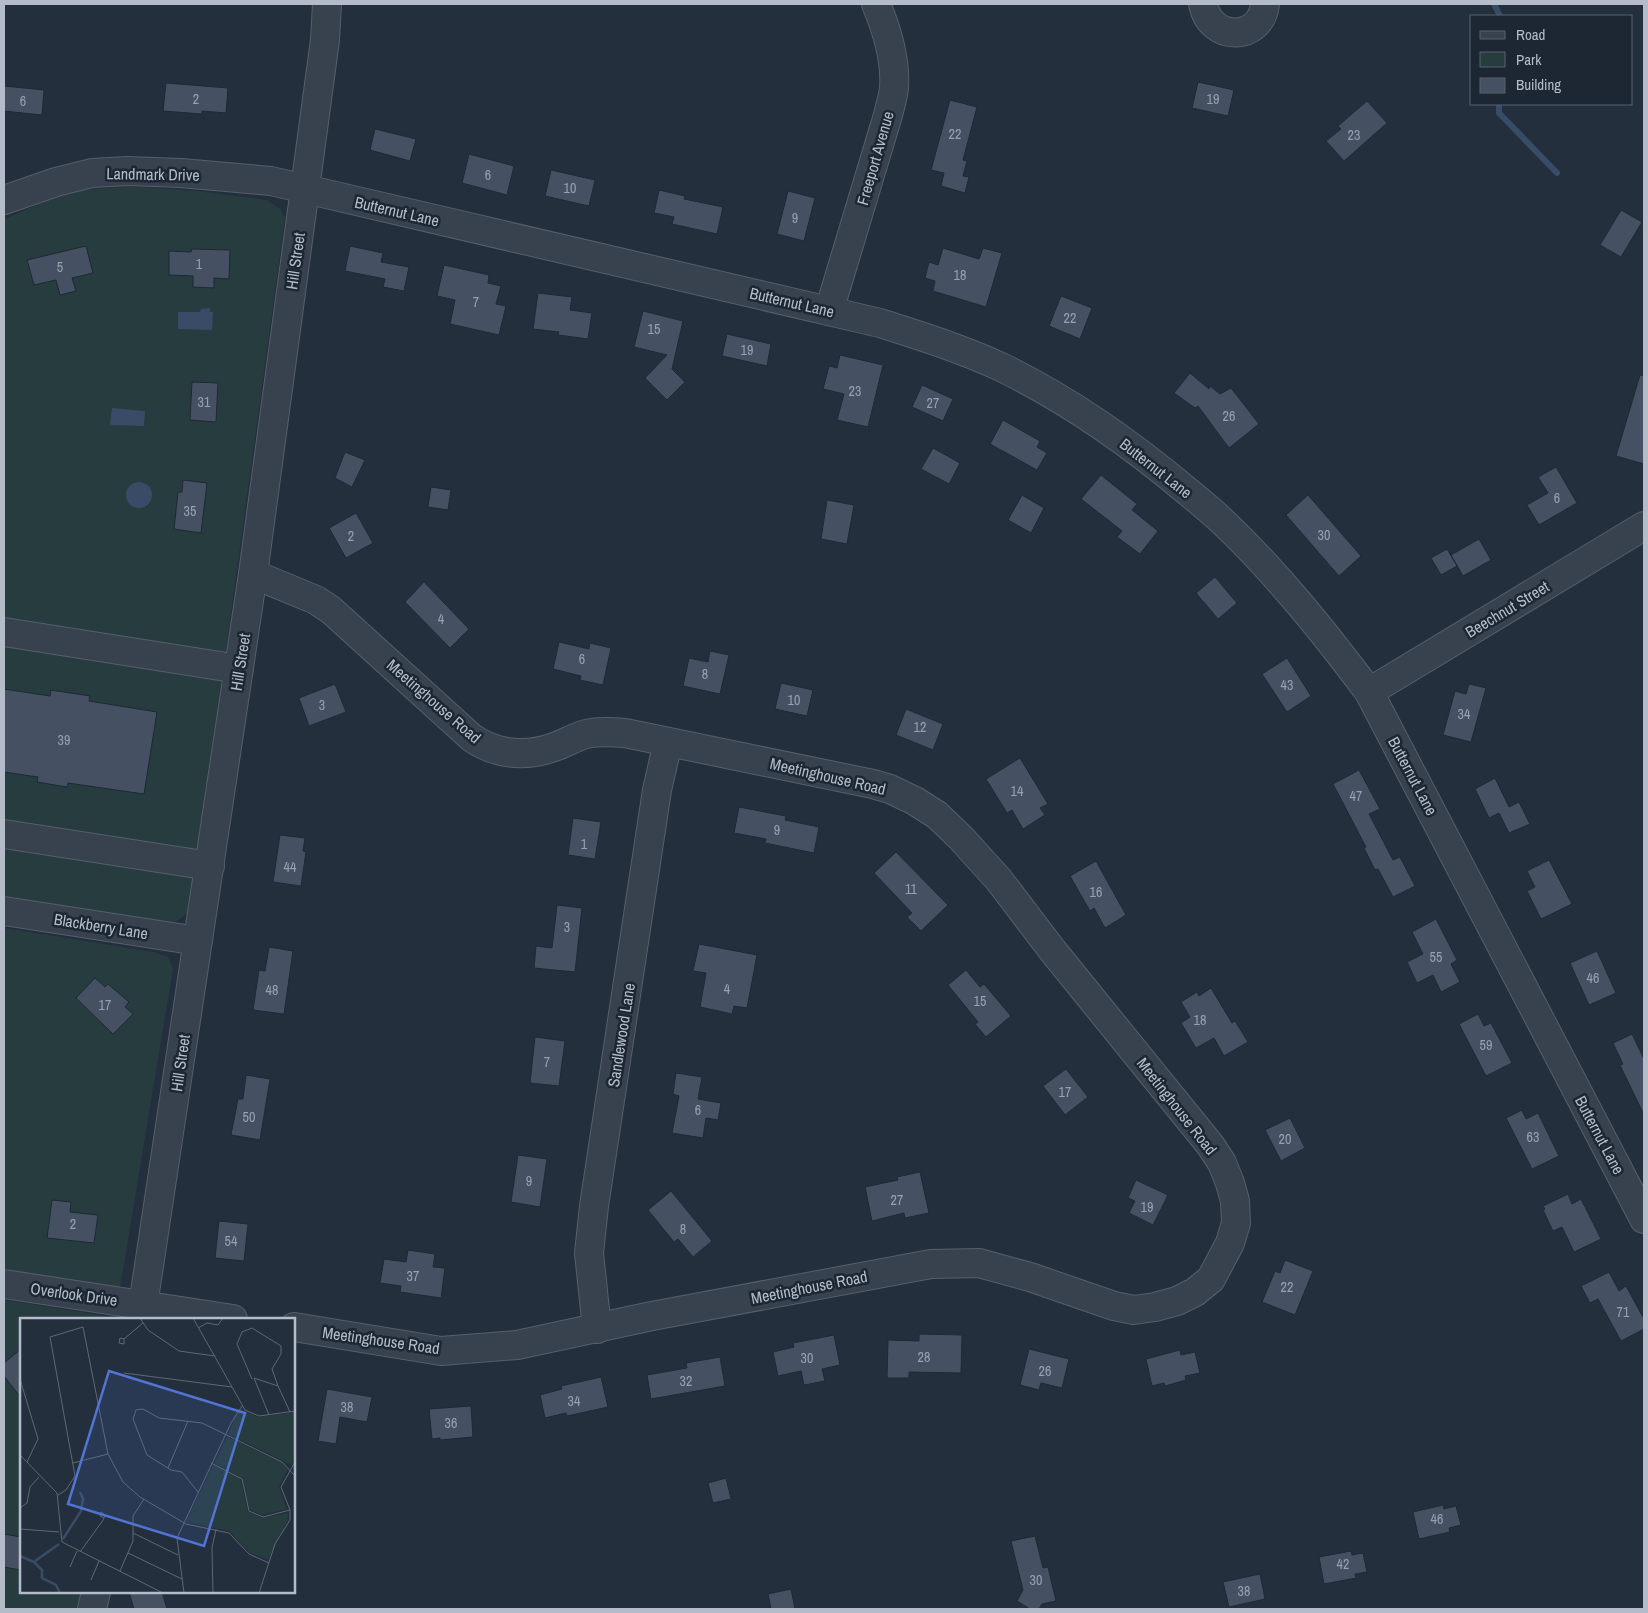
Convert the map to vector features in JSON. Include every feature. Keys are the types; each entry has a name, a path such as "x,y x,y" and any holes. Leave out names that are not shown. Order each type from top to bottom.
{"street":[{"name":"Hill Street","path":"143,1312 253,574 325,40 327,4"},
{"name":"Freeport Avenue","path":"829,311 888,116 894,88 893,64 889,41 876,4"},
{"path":"1203,4 1206,16 1215,26 1232,32 1245,30 1256,23 1264,13 1265,4"},
{"name":"Landmark Drive","path":"4,200 56,182 92,173 128,171 181,172 271,181 305,189"},
{"name":"Butternut Lane","path":"305,189 880,323 941,342 1001,367 1052,395 1110,432 1162,470 1221,520 1274,576 1324,632 1369,692 1644,1219"},
{"name":"Beechnut Street","path":"1369,692 1644,526"},
{"name":"Meetinghouse Road","path":"253,574 316,600 331,610 472,738 483,745 507,753 532,753 556,747 586,734 604,731 625,732 890,789 915,801 937,815 961,838 998,880 1211,1146 1222,1163 1235,1201 1236,1223 1230,1243 1210,1279 1195,1292 1177,1301 1134,1310 1114,1306 1030,1277 979,1263 931,1264 652,1316 517,1345 441,1351 295,1327"},
{"path":"4,632 239,669"},
{"name":"Sandlewood Lane","path":"597,1329 589,1253 594,1206 644,888 657,790 668,742"},
{"path":"4,834 210,866"},
{"name":"Blackberry Lane","path":"4,911 198,941"},
{"name":"Overlook Drive","path":"4,1284 143,1312"},
{"path":"143,1312 191,1314 225,1318"},
{"path":"92,1609 96,1593"}],"green space":[{"path":"142,187 196,191 267,200 280,209 285,218 191,906 182,917 170,924 4,901 4,219 67,194 101,188"},
{"path":"4,928 154,952 168,957 173,969 120,1288 4,1272"},
{"path":"4,1300 109,1318 20,1318 20,1593 85,1593 83,1609 4,1609"}],"water":[{"path":"210,308 210,312 213,312 212,330 178,329 178,312 200,312 201,309"},
{"path":"112,408 145,411 144,426 110,424"},
{"path":"139,482 148,486 152,495 148,504 139,508 130,504 126,495 130,486"}],"building":[{"path":"1198,82 1234,90 1228,116 1192,108"},
{"path":"166,83 228,88 226,113 202,111 202,114 163,111"},
{"path":"4,86 44,90 42,115 4,111"},
{"path":"950,100 977,107 963,160 967,161 963,176 969,177 965,193 941,186 944,173 931,170"},
{"path":"1367,101 1387,123 1344,161 1326,141 1341,129 1338,126"},
{"path":"375,129 416,139 410,161 370,150"},
{"path":"469,154 514,166 507,195 462,183"},
{"path":"551,170 595,180 589,206 545,196"},
{"path":"659,190 685,196 684,199 723,207 717,234 672,224 674,217 654,213"},
{"path":"788,191 815,198 804,241 777,234"},
{"path":"1621,210 1642,222 1621,257 1600,245"},
{"path":"86,246 93,273 72,278 76,291 60,295 56,280 34,285 27,260"},
{"path":"350,246 383,253 381,262 409,267 404,291 383,287 385,279 345,271"},
{"path":"943,248 979,259 983,248 1002,253 986,307 933,291 935,281 925,278 929,262 938,265"},
{"path":"192,249 230,250 229,279 214,278 214,288 193,287 193,276 169,275 169,251 191,252"},
{"path":"444,265 489,275 488,283 501,286 496,304 506,306 499,335 450,324 455,300 437,296"},
{"path":"538,293 572,297 570,310 592,313 588,339 558,335 559,332 533,329"},
{"path":"1061,296 1092,308 1080,339 1049,326"},
{"path":"643,311 683,321 672,369 685,382 667,400 645,378 667,355 634,347"},
{"path":"727,334 771,344 767,366 722,356"},
{"path":"840,355 883,365 868,427 837,420 844,394 823,389 829,366 837,368"},
{"path":"1190,373 1209,389 1210,386 1220,394 1231,388 1259,424 1229,448 1198,406 1195,408 1174,393"},
{"path":"1640,375 1644,376 1644,464 1616,456"},
{"path":"192,382 218,383 216,422 190,420"},
{"path":"922,385 953,399 943,421 912,407"},
{"path":"1003,420 1040,441 1037,447 1047,453 1037,470 990,444"},
{"path":"933,448 960,463 949,484 921,469"},
{"path":"345,452 365,460 352,487 335,478"},
{"path":"1556,467 1577,503 1539,525 1527,505 1548,493 1538,477"},
{"path":"1101,475 1137,504 1132,510 1158,531 1140,554 1117,537 1122,531 1081,499"},
{"path":"183,480 207,483 201,533 174,529 178,492 182,492"},
{"path":"431,487 451,490 448,510 428,507"},
{"path":"1022,495 1044,508 1031,533 1008,520"},
{"path":"1308,495 1361,556 1339,576 1286,515"},
{"path":"827,500 854,505 847,544 821,539"},
{"path":"356,513 373,543 346,558 329,528"},
{"path":"1479,539 1491,560 1463,576 1451,555"},
{"path":"1447,549 1457,566 1441,575 1431,558"},
{"path":"1215,577 1237,603 1218,619 1196,593"},
{"path":"424,582 469,629 450,648 405,602"},
{"path":"559,642 589,649 590,643 611,648 603,685 580,680 581,676 553,669"},
{"path":"710,651 729,655 720,694 683,686 689,658 708,662"},
{"path":"1287,658 1311,696 1287,712 1262,674"},
{"path":"781,683 813,690 807,716 775,709"},
{"path":"335,684 346,712 309,726 299,698"},
{"path":"1469,684 1486,688 1471,742 1443,735 1455,691 1466,694"},
{"path":"4,689 50,696 51,690 90,696 89,701 157,712 144,794 68,783 67,787 37,782 38,777 4,772"},
{"path":"906,709 943,724 933,750 896,735"},
{"path":"1020,758 1048,804 1040,808 1045,815 1023,829 1012,810 1007,813 986,779"},
{"path":"1359,770 1380,809 1369,814 1393,860 1400,857 1415,886 1393,897 1378,869 1375,870 1364,848 1366,847 1333,784"},
{"path":"1495,778 1509,807 1519,802 1530,824 1509,833 1499,813 1489,818 1475,789"},
{"path":"739,807 786,816 785,820 819,827 814,853 765,843 766,839 734,833"},
{"path":"573,818 601,822 595,859 568,855"},
{"path":"280,835 305,838 303,851 306,852 301,886 273,882"},
{"path":"896,852 948,905 921,931 907,917 912,913 874,873"},
{"path":"1549,860 1572,904 1541,919 1527,891 1535,887 1527,871"},
{"path":"1096,861 1126,915 1105,928 1094,908 1090,911 1070,876"},
{"path":"557,905 582,908 575,972 534,968 536,946 552,948"},
{"path":"1436,919 1457,960 1451,964 1460,982 1441,992 1433,975 1417,983 1407,962 1423,954 1412,932"},
{"path":"699,944 757,955 747,1008 734,1006 732,1014 700,1007 706,973 693,971"},
{"path":"269,947 293,951 284,1014 253,1010 259,970 265,971"},
{"path":"1597,951 1616,993 1589,1005 1570,963"},
{"path":"966,970 980,987 984,984 1011,1016 986,1037 975,1024 978,1022 948,985"},
{"path":"95,978 105,987 108,984 129,1002 125,1007 133,1014 113,1034 76,998"},
{"path":"1211,988 1232,1023 1235,1021 1248,1042 1224,1056 1214,1038 1196,1048 1181,1023 1190,1017 1181,1002 1197,992 1199,996"},
{"path":"1478,1014 1484,1026 1491,1023 1512,1063 1486,1076 1459,1024"},
{"path":"1632,1034 1644,1059 1644,1115 1620,1065 1623,1064 1613,1043"},
{"path":"535,1037 565,1041 559,1086 530,1083"},
{"path":"1066,1069 1088,1097 1065,1115 1043,1086"},
{"path":"676,1073 702,1077 698,1099 721,1103 718,1120 706,1118 703,1138 672,1133 679,1096 673,1094"},
{"path":"246,1075 270,1079 260,1140 231,1135 238,1099 243,1099"},
{"path":"1522,1110 1526,1119 1538,1113 1559,1156 1532,1169 1506,1118"},
{"path":"1290,1118 1305,1148 1281,1161 1265,1130"},
{"path":"518,1155 547,1159 540,1207 511,1202"},
{"path":"920,1172 929,1213 905,1218 904,1213 872,1221 865,1187 898,1180 897,1177"},
{"path":"1136,1180 1168,1195 1153,1225 1129,1213 1135,1201 1128,1198"},
{"path":"671,1191 712,1241 693,1257 678,1239 674,1242 648,1210"},
{"path":"1568,1194 1572,1204 1581,1199 1601,1239 1574,1252 1562,1227 1553,1231 1543,1210 1545,1209 1543,1206"},
{"path":"52,1200 71,1202 70,1212 98,1215 94,1243 47,1238"},
{"path":"219,1221 248,1224 244,1261 215,1258"},
{"path":"408,1250 435,1254 433,1267 445,1268 441,1298 400,1292 401,1286 380,1283 384,1259 406,1262"},
{"path":"1285,1260 1313,1271 1295,1315 1262,1302 1275,1271 1280,1273"},
{"path":"1609,1272 1619,1291 1626,1286 1644,1319 1644,1329 1621,1341 1598,1299 1590,1303 1581,1286"},
{"path":"919,1334 962,1335 961,1373 909,1372 909,1378 887,1378 888,1340 919,1341"},
{"path":"834,1335 840,1365 822,1369 825,1381 804,1385 801,1371 778,1376 773,1352 794,1347 793,1343"},
{"path":"1029,1349 1069,1359 1062,1388 1041,1383 1039,1390 1020,1385"},
{"path":"20,1350 20,1397 4,1376 4,1363"},
{"path":"1180,1350 1181,1355 1195,1352 1200,1373 1185,1376 1186,1380 1165,1386 1164,1383 1152,1386 1146,1359"},
{"path":"720,1357 725,1386 651,1399 647,1375 687,1368 686,1363"},
{"path":"601,1377 608,1407 567,1416 566,1413 545,1418 540,1395 562,1389 561,1386"},
{"path":"327,1389 372,1397 367,1422 340,1417 336,1444 318,1441"},
{"path":"471,1406 473,1437 432,1439 429,1409"},
{"path":"726,1478 731,1499 713,1503 708,1483"},
{"path":"1443,1505 1444,1509 1456,1506 1461,1525 1449,1528 1450,1532 1419,1539 1413,1512"},
{"path":"4,1534 20,1537 20,1570 4,1567"},
{"path":"1035,1536 1043,1568 1048,1567 1056,1601 1042,1604 1039,1609 1030,1609 1017,1601 1023,1590 1011,1541"},
{"path":"1351,1551 1352,1555 1363,1553 1367,1572 1355,1574 1356,1578 1324,1584 1319,1557"},
{"path":"1260,1574 1265,1599 1229,1607 1223,1582"},
{"path":"791,1589 795,1609 771,1609 768,1594"},
{"path":"129,1593 162,1593 167,1609 134,1609"}],"waterway":[{"path":"1494,4 1500,15"},
{"path":"1499,105 1499,113 1557,173"}]}
